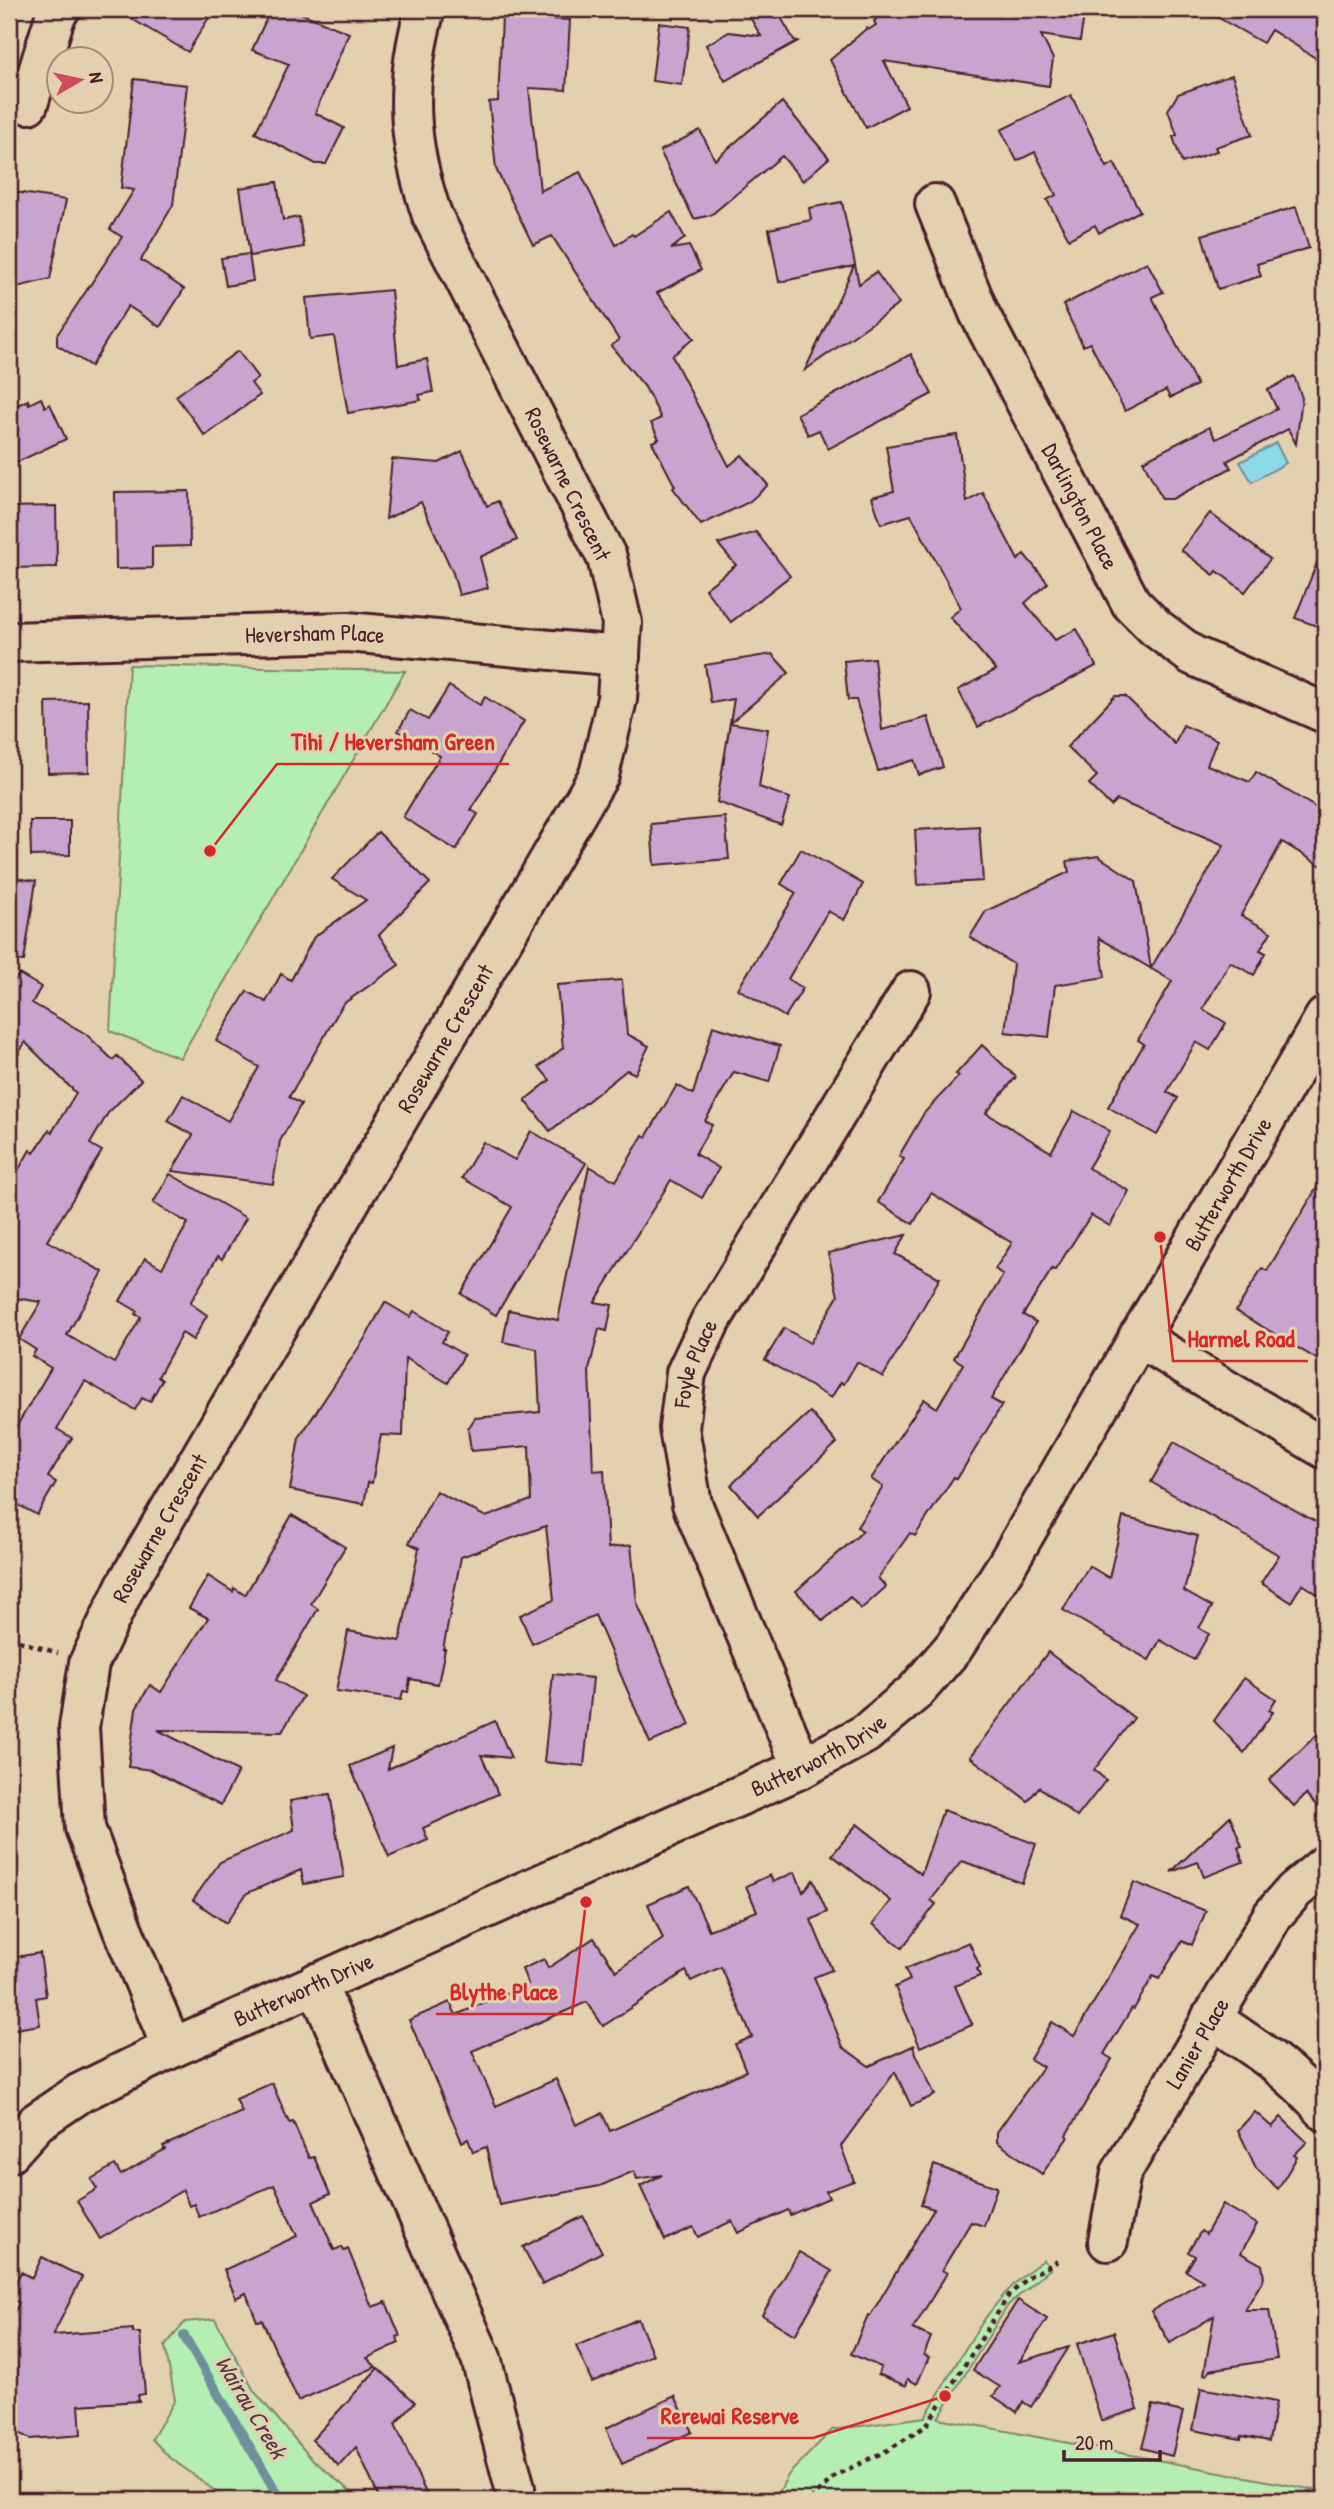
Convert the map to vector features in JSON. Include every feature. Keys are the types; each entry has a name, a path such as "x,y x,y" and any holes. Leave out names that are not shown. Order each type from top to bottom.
{"street":[{"path":"28,104 55,17 60,9"},
{"name":"Rosewarne Crescent","path":"172,2048 122,1928 85,1828 79,1727 89,1663 126,1585 599,775 617,699 621,623 607,558 432,215 419,177 412,130 410,83 425,9"},
{"name":"Darlington Place","path":"935,204 979,313 1131,603 1156,628 1192,655 1325,713"},
{"name":"Heversham Place","path":"9,642 347,632 620,656"},
{"name":"Foyle Place","path":"802,1768 692,1504 679,1429 686,1373 710,1322 911,991"},
{"name":"Butterworth Drive","path":"9,2153 37,2122 80,2093 316,1983 802,1768 864,1734 915,1692 954,1647 1006,1566 1325,1017"},
{"path":"1138,1337 1325,1449"},
{"name":"Lanier Place","path":"1108,2241 1121,2174 1211,2018 1273,1915 1294,1891 1325,1865"},
{"path":"316,1983 481,2358 515,2488"},
{"path":"1211,2018 1288,2072 1307,2088 1325,2111"}],"path":[{"path":"9,1638 70,1657"},
{"path":"810,2500 836,2475 888,2450 926,2426 1009,2295 1030,2276 1058,2261"}],"green space":[{"path":"129,665 405,671 180,1058 110,1031"},
{"path":"1044,2260 1050,2269 1008,2305 938,2418 1325,2492 1325,2500 775,2500 788,2475 832,2430 925,2417 976,2331 991,2311 1024,2275"},
{"path":"215,2319 254,2391 310,2457 352,2493 356,2500 227,2500 168,2456 152,2439 175,2400 165,2346 185,2322"}],"water":[{"path":"1276,443 1286,463 1252,482 1240,462"}],"building":[{"path":"115,9 214,9 188,52"},
{"path":"271,9 291,9 349,33 315,113 344,128 326,164 316,164 255,133 289,64 252,50"},
{"path":"745,9 776,9 794,40 798,41 725,81 706,45 729,32 761,36"},
{"path":"888,9 1085,9 1080,41 1041,35 1053,59 1049,86 884,61 907,106 866,128 830,60 867,28 868,30 876,25 874,21"},
{"path":"1203,9 1325,9 1325,64 1271,30 1263,43"},
{"path":"502,17 570,20 566,90 529,88 540,191 580,172 616,245 671,212 685,238 671,249 689,246 701,270 657,293 694,338 672,356 729,466 742,455 768,485 749,502 701,525 673,488 675,486 652,442 659,439 651,423 661,418 645,387 611,346 619,340 552,236 533,245 496,169 489,102 498,101"},
{"path":"659,23 690,27 682,85 652,81"},
{"path":"1232,75 1252,135 1215,147 1217,151 1182,163 1173,137 1177,135 1168,110 1178,94"},
{"path":"134,79 187,85 173,205 141,260 184,289 160,327 128,306 91,366 57,345 57,335 122,237 110,229 134,190 121,188"},
{"path":"1071,95 1107,167 1114,163 1140,211 1099,233 1095,225 1069,239 1047,200 1056,195 1035,152 1017,161 1001,130"},
{"path":"782,102 829,158 803,181 782,156 711,215 694,219 660,151 700,130 715,160"},
{"path":"277,182 283,220 299,217 304,247 250,256 240,188"},
{"path":"9,191 66,200 50,279 9,289"},
{"path":"842,202 859,284 876,272 899,304 805,370 854,266 779,282 769,229 811,220 809,208"},
{"path":"1296,207 1309,248 1257,264 1261,276 1218,289 1202,235"},
{"path":"249,254 253,281 226,286 221,258"},
{"path":"1147,262 1163,292 1152,297 1197,385 1170,398 1166,390 1125,411 1090,343 1083,346 1063,305"},
{"path":"391,290 398,365 427,359 433,392 419,395 421,400 348,413 334,336 310,339 306,298"},
{"path":"238,351 258,378 251,383 260,395 205,436 176,396"},
{"path":"911,354 932,394 828,449 819,430 808,435 797,414"},
{"path":"1294,376 1302,398 1296,444 1288,429 1227,461 1231,468 1172,499 1162,499 1143,461 1209,427 1216,439 1277,409 1268,390"},
{"path":"41,398 45,407 50,404 66,439 9,466 9,409 28,400 29,404"},
{"path":"957,435 967,502 983,493 1018,560 1024,554 1048,583 1025,603 1055,640 1077,629 1096,666 978,727 958,690 996,670 950,617 961,608 911,515 881,524 872,497 894,491 886,446"},
{"path":"462,451 487,506 498,501 517,540 480,557 488,588 459,595 453,573 421,502 386,519 392,459 439,463"},
{"path":"189,491 190,546 152,547 152,568 116,569 115,492"},
{"path":"56,506 57,567 9,568 9,507"},
{"path":"1210,513 1270,559 1245,592 1217,571 1214,575 1181,550"},
{"path":"756,532 790,576 731,622 705,589 736,565 718,544"},
{"path":"1325,545 1325,629 1295,618"},
{"path":"772,654 789,673 730,723 734,699 711,703 705,665"},
{"path":"874,658 882,730 928,717 943,767 919,775 914,760 878,771 856,700 848,700 844,661"},
{"path":"449,686 480,705 485,697 524,721 471,810 478,814 456,850 403,817 440,756 398,731 410,710 428,720"},
{"path":"1115,696 1125,696 1175,744 1183,725 1217,740 1207,765 1250,782 1256,772 1325,813 1325,868 1282,842 1241,915 1271,932 1260,950 1266,953 1254,975 1230,962 1203,1009 1226,1023 1210,1050 1196,1042 1167,1092 1178,1098 1157,1135 1108,1107 1144,1044 1138,1040 1172,981 1099,938 1105,977 1055,985 1049,1037 1005,1032 1013,964 970,937 986,911 1069,872 1067,861 1098,856 1136,881 1151,968 1224,845 1117,800 1111,806 1089,784 1097,776 1067,747"},
{"path":"88,701 89,772 48,773 46,702"},
{"path":"730,723 768,729 759,787 790,798 781,825 717,802"},
{"path":"725,817 729,859 654,865 651,824"},
{"path":"30,821 70,821 70,855 31,856"},
{"path":"979,826 983,881 918,885 915,830"},
{"path":"378,832 430,883 379,935 399,965 343,1004 289,1097 301,1104 280,1141 273,1184 172,1171 193,1135 168,1121 183,1095 228,1121 259,1067 216,1041 247,991 266,1002 281,974 291,980 314,937 366,900 332,879"},
{"path":"801,849 863,884 844,920 828,911 788,979 803,988 785,1017 738,989 796,893 781,884"},
{"path":"9,877 36,881 24,961 9,960"},
{"path":"19,974 41,987 32,1003 86,1034 113,1060 117,1056 141,1080 108,1113 90,1144 102,1151 47,1241 103,1272 67,1335 114,1363 141,1317 135,1314 137,1311 120,1301 145,1258 162,1268 188,1223 153,1203 170,1174 246,1218 222,1259 218,1256 190,1303 207,1315 193,1340 182,1333 158,1377 162,1380 150,1402 142,1398 135,1410 85,1381 57,1429 72,1438 48,1477 56,1482 37,1515 9,1500 9,1439 51,1368 32,1356 36,1350 19,1339 41,1302 9,1297 9,1186 30,1150 34,1153 49,1130 52,1132 76,1093 25,1042 9,1072 9,989"},
{"path":"622,980 627,1034 649,1046 635,1074 627,1070 550,1131 525,1100 550,1080 539,1067 563,1048 557,985"},
{"path":"713,1026 780,1046 769,1082 734,1072 705,1121 712,1125 695,1154 719,1168 702,1198 671,1180 595,1302 612,1305 607,1331 599,1329 589,1370 593,1471 604,1470 608,1548 631,1545 637,1603 690,1725 650,1743 595,1615 532,1644 520,1615 554,1600 546,1526 461,1557 438,1684 410,1679 408,1692 403,1691 401,1700 336,1691 348,1631 400,1641 419,1548 409,1543 436,1491 486,1517 531,1500 529,1446 471,1451 468,1429 475,1418 540,1412 537,1349 503,1342 509,1310 558,1320 589,1166 616,1181 677,1085 693,1094"},
{"path":"982,1045 1016,1077 986,1113 1051,1152 1074,1111 1110,1131 1088,1168 1129,1191 1110,1226 1091,1215 1023,1315 1036,1322 991,1399 1002,1405 957,1479 954,1477 915,1536 910,1533 878,1578 886,1587 861,1609 850,1597 823,1621 796,1591 863,1531 857,1527 883,1487 871,1479 924,1399 937,1408 963,1364 954,1358 1003,1275 995,1269 1012,1243 931,1193 913,1224 878,1202 904,1159 899,1156 924,1113 959,1076 956,1074"},
{"path":"531,1131 586,1163 496,1315 461,1294 512,1207 462,1178 483,1142 515,1160"},
{"path":"1325,1174 1325,1364 1236,1311 1262,1268 1267,1271"},
{"path":"906,1235 895,1254 940,1278 883,1377 857,1362 844,1384 841,1382 831,1398 765,1360 784,1328 810,1343 838,1296 828,1253"},
{"path":"385,1302 410,1317 414,1311 448,1332 442,1342 464,1355 448,1383 405,1358 403,1436 381,1435 372,1483 368,1482 364,1504 290,1490 299,1438 367,1335"},
{"path":"810,1412 837,1443 758,1516 731,1485"},
{"path":"1174,1442 1325,1527 1325,1599 1302,1584 1291,1602 1261,1583 1279,1555 1151,1482"},
{"path":"292,1515 345,1547 311,1604 318,1609 276,1680 303,1696 282,1732 158,1730 238,1771 221,1805 152,1770 128,1767 136,1709 150,1685 161,1692 208,1618 189,1608 208,1576 233,1592 234,1588 245,1595"},
{"path":"1123,1517 1198,1536 1184,1591 1212,1607 1199,1628 1209,1634 1194,1660 1160,1640 1149,1660 1063,1610 1089,1566 1109,1578"},
{"path":"1048,1652 1134,1718 1094,1770 1106,1780 1077,1817 1039,1787 1028,1801 970,1757"},
{"path":"553,1674 593,1678 584,1766 544,1762"},
{"path":"1244,1678 1276,1699 1269,1710 1273,1712 1244,1753 1214,1721"},
{"path":"495,1721 511,1758 481,1755 498,1794 423,1828 428,1840 389,1857 350,1766 392,1748 388,1769"},
{"path":"1325,1727 1325,1815 1306,1794 1294,1806 1269,1780"},
{"path":"330,1794 344,1877 304,1884 301,1870 247,1893 226,1923 193,1900 220,1862 294,1830 290,1801"},
{"path":"943,1810 1036,1844 1022,1883 962,1861 931,1900 936,1904 902,1948 873,1924 891,1901 832,1855 857,1824 921,1874"},
{"path":"1230,1816 1242,1846 1238,1847 1243,1862 1204,1877 1198,1862 1171,1872"},
{"path":"795,1872 803,1892 813,1880 827,1912 811,1920 832,1970 814,1977 843,2047 869,2066 915,2045 913,2047 935,2095 911,2106 895,2072 841,2146 854,2181 826,2191 829,2198 790,2215 788,2210 738,2233 732,2221 698,2237 693,2227 665,2240 640,2186 662,2175 637,2179 634,2171 600,2186 499,2205 486,2147 473,2152 468,2139 462,2142 409,2020 450,2002 456,2015 528,1984 522,1969 544,1959 548,1968 594,1938 616,1971 663,1939 648,1904 689,1886 709,1930 757,1911 746,1886 770,1875 773,1882","holes":["721,1967 752,2037 735,2044 746,2071 610,2131 602,2113 576,2125 556,2079 496,2106 472,2051 587,2002 603,2026 686,1971 691,1981"]},
{"path":"1134,1882 1206,1911 1192,1945 1182,1941 1159,1979 1153,1976 1134,2009 1132,2008 1104,2054 1112,2059 1066,2135 1068,2137 1042,2174 997,2142 997,2132 1043,2067 1030,2059 1052,2022 1074,2036 1140,1924 1120,1915"},
{"path":"969,1942 980,1967 977,1969 980,1976 955,1986 972,2025 920,2047 895,1987 910,1980 905,1969"},
{"path":"40,1953 46,1996 36,1998 40,2025 9,2030 9,1958"},
{"path":"272,2083 289,2123 293,2122 309,2158 314,2157 330,2194 313,2202 334,2250 342,2247 344,2251 348,2249 372,2307 386,2302 400,2336 397,2337 399,2343 367,2358 376,2367 298,2401 262,2320 257,2321 246,2293 236,2298 224,2270 297,2236 274,2185 199,2217 194,2204 189,2206 183,2190 100,2239 77,2201 97,2189 91,2179 115,2165 121,2175 165,2149 163,2146 242,2112 236,2099"},
{"path":"1255,2112 1272,2127 1281,2117 1307,2142 1294,2155 1297,2157 1278,2189 1256,2168 1238,2130"},
{"path":"934,2165 997,2187 984,2226 971,2222 942,2270 947,2273 913,2329 931,2337 924,2355 929,2357 917,2384 908,2379 906,2386 878,2374 881,2367 851,2354 868,2315 870,2316 934,2209 921,2205"},
{"path":"1223,2204 1257,2224 1241,2253 1262,2265 1264,2278 1245,2310 1269,2310 1277,2359 1210,2370 1207,2375 1204,2374 1214,2316 1170,2343 1151,2311 1203,2281 1186,2271 1195,2256 1188,2252 1201,2231 1206,2234"},
{"path":"583,2216 602,2252 542,2284 523,2247"},
{"path":"799,2252 832,2271 795,2335 762,2315"},
{"path":"42,2257 82,2277 53,2335 133,2329 133,2333 140,2333 145,2394 138,2395 139,2401 79,2405 81,2435 30,2439 9,2428 9,2323 19,2303 9,2297 21,2272 32,2278"},
{"path":"1018,2300 1047,2319 1019,2362 1069,2347 1031,2407 1023,2402 1017,2412 993,2396 1000,2387 973,2370"},
{"path":"638,2319 653,2355 592,2382 576,2346"},
{"path":"1114,2332 1138,2409 1101,2421 1077,2344"},
{"path":"378,2368 415,2402 395,2424 429,2500 380,2500 356,2447 339,2466 312,2440"},
{"path":"1201,2388 1276,2402 1269,2441 1193,2430"},
{"path":"675,2396 692,2432 622,2464 606,2428"},
{"path":"1153,2405 1183,2412 1172,2456 1142,2448"}],"waterway":[{"name":"Wairau Creek","path":"184,2336 281,2500"}],"place":[{"name":"Tihi / Heversham Green","path":"210,851"},
{"name":"Harmel Road","path":"1160,1237"},
{"name":"Blythe Place","path":"586,1902"},
{"name":"Rerewai Reserve","path":"945,2396"}]}
